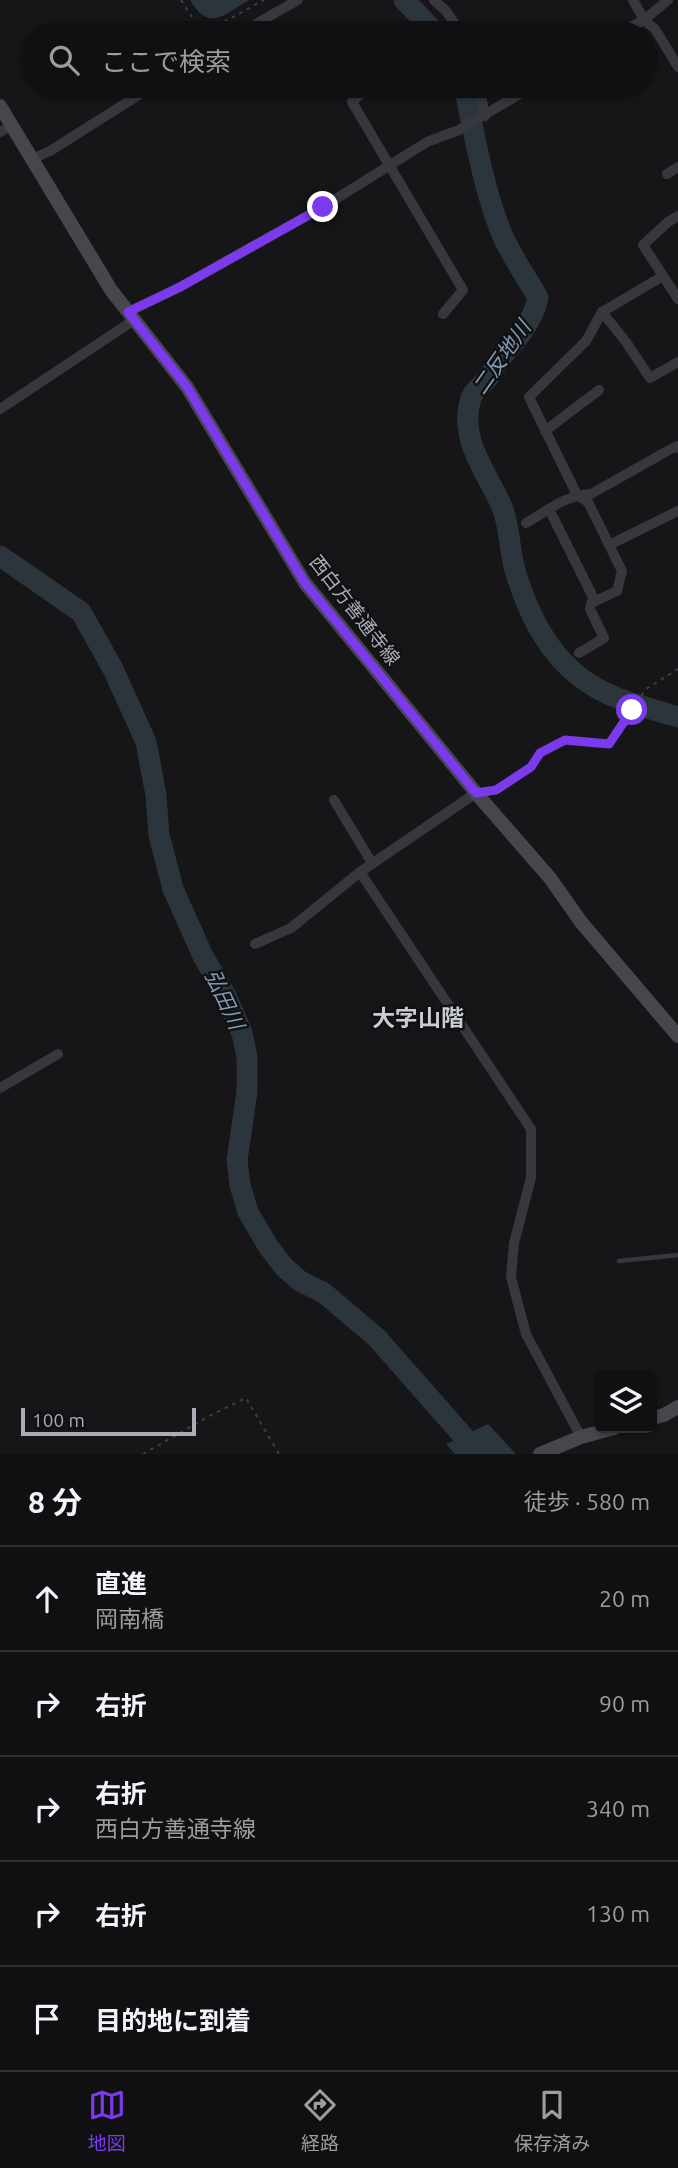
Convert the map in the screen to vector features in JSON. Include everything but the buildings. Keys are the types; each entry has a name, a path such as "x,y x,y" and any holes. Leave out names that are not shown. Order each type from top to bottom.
{"main road":[{"name":"西白方善通寺線","path":"0,106 6,129 32,159 111,290 187,387 305,583 476,793 550,878 580,922 678,1036"},
{"path":"657,1417 678,1407"},
{"path":"540,1454 596,1433"}],"street":[{"path":"261,21 298,0"},
{"path":"434,0 453,21"},
{"path":"634,0 644,20 667,0"},
{"path":"657,32 678,68"},
{"path":"32,159 50,151 134,98"},
{"path":"356,98 352,102 463,290 443,314"},
{"path":"480,98 484,116"},
{"path":"0,409 131,316 323,207 426,142 459,130 513,98"},
{"path":"667,174 678,167"},
{"path":"678,216 643,245 678,299"},
{"path":"579,653 604,638 590,609 591,603 617,591 622,571 588,502 577,495 529,397 586,341 602,312 663,276"},
{"path":"602,312 650,378 678,362"},
{"path":"545,430 599,390"},
{"path":"526,523 577,495 591,494 669,450 677,446 678,448"},
{"path":"549,509 595,601"},
{"path":"609,545 678,511"},
{"path":"255,944 291,928 372,863 476,793"},
{"path":"334,800 372,863"},
{"path":"360,872 531,1129 531,1178 514,1243 511,1277 526,1334 581,1437"},
{"path":"0,1088 58,1055"}],"lane":[{"path":"619,1261 678,1255"}],"path":[{"path":"181,0 194,21"},
{"path":"228,21 264,0"},
{"path":"476,793 496,790 531,767 540,753 565,740 609,744 646,689 678,669"},
{"path":"143,1454 247,1398 279,1454"}],"shaded area":[{"path":"190,0 249,0 224,15 210,18 197,10"},
{"path":"488,1424 516,1454 455,1454 446,1444"}],"waterway":[{"name":"二反地川","path":"404,0 424,21"},
{"name":"二反地川","path":"467,98 483,175 499,227 538,298 523,331 472,395 468,413 471,442 505,514 520,587 543,636 578,676 613,696 678,717"},
{"name":"弘田川","path":"0,556 81,612 113,669 146,742 156,795 159,835 173,889 242,1033 247,1057 247,1092 237,1160 240,1185 248,1212 284,1267 300,1281 324,1293 377,1338 479,1454"}],"district":[{"name":"大字山階","path":"418,1017"}],"route":[{"path":"323,207 180,287 128,312 187,387 305,583 476,793 496,790 531,767 540,753 565,740 609,744 632,710"}]}
